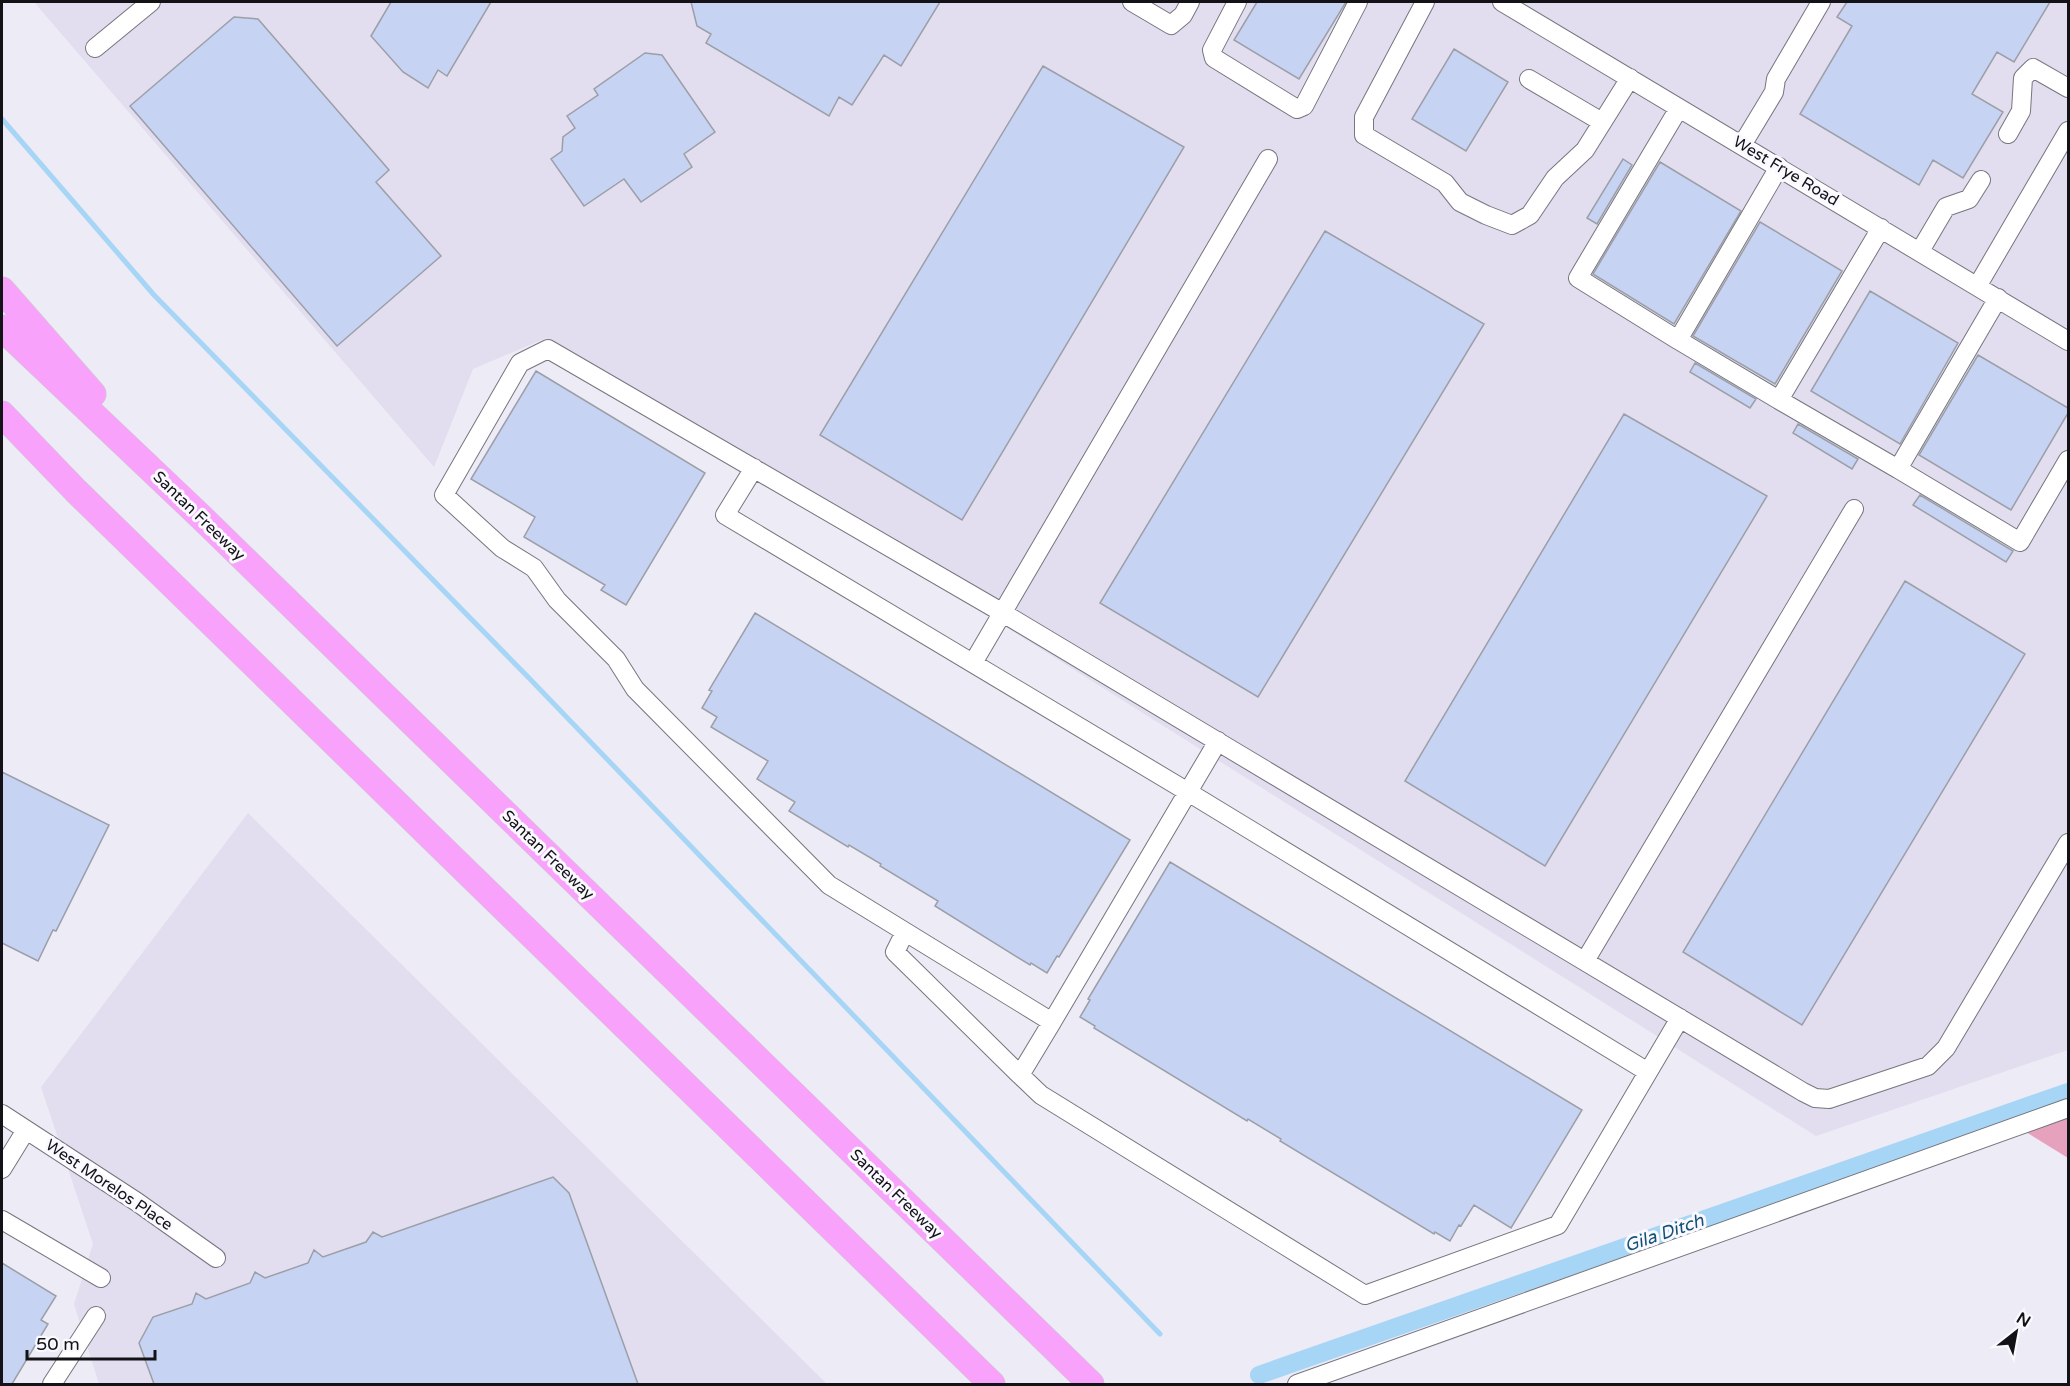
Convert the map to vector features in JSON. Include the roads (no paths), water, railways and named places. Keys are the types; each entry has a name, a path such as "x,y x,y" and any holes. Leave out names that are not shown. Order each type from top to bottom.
{"highway":[{"path":"2,290 200,516"},
{"name":"Santan Freeway","path":"2,328 200,516 1091,1384"},
{"path":"2,414 76,491 992,1384"},
{"path":"2,432 76,491"}],"street":[{"path":"95,48 151,2"},
{"path":"1132,2 1171,25 1183,15 1190,2"},
{"path":"1237,2 1212,50 1214,58 1297,108 1304,106 1358,2"},
{"path":"1425,2 1364,117 1364,135 1445,183 1460,202 1512,225 1530,215 1555,178 1585,150 1630,78"},
{"name":"West Frye Road","path":"1502,2 2068,341"},
{"path":"1742,145 1774,92 1776,79 1821,2"},
{"path":"2008,134 2021,111 2023,78 2033,68 2068,88"},
{"path":"1529,79 1602,122"},
{"path":"1679,108 1578,278 1678,340 2020,542 2068,460"},
{"path":"1978,285 2068,131"},
{"path":"973,663 1269,159"},
{"path":"1678,340 1779,167"},
{"path":"1920,251 1946,207 1969,199 1981,180"},
{"path":"1779,400 1881,228"},
{"path":"1898,469 1998,298"},
{"path":"1052,1022 829,885 635,689 616,659 557,600 534,568 502,548 444,495 520,363 548,349 1003,613 1815,1098 1829,1099 1928,1066 1946,1048 2068,843"},
{"path":"754,468 725,515 1188,792 1648,1072"},
{"path":"1585,961 1854,509"},
{"path":"1020,1075 1218,741"},
{"path":"905,932 895,952 1041,1095 1365,1295 1558,1225 1680,1018"},
{"path":"1297,1384 2068,1108"},
{"name":"West Morelos Place","path":"2,1114 137,1202 216,1257"},
{"path":"2,1169 26,1130"},
{"path":"2,1220 101,1278"},
{"path":"52,1384 96,1316"}],"waterway":[{"path":"2,119 154,295 529,678 1160,1334"},
{"name":"Gila Ditch","path":"1259,1375 2068,1092"}]}
